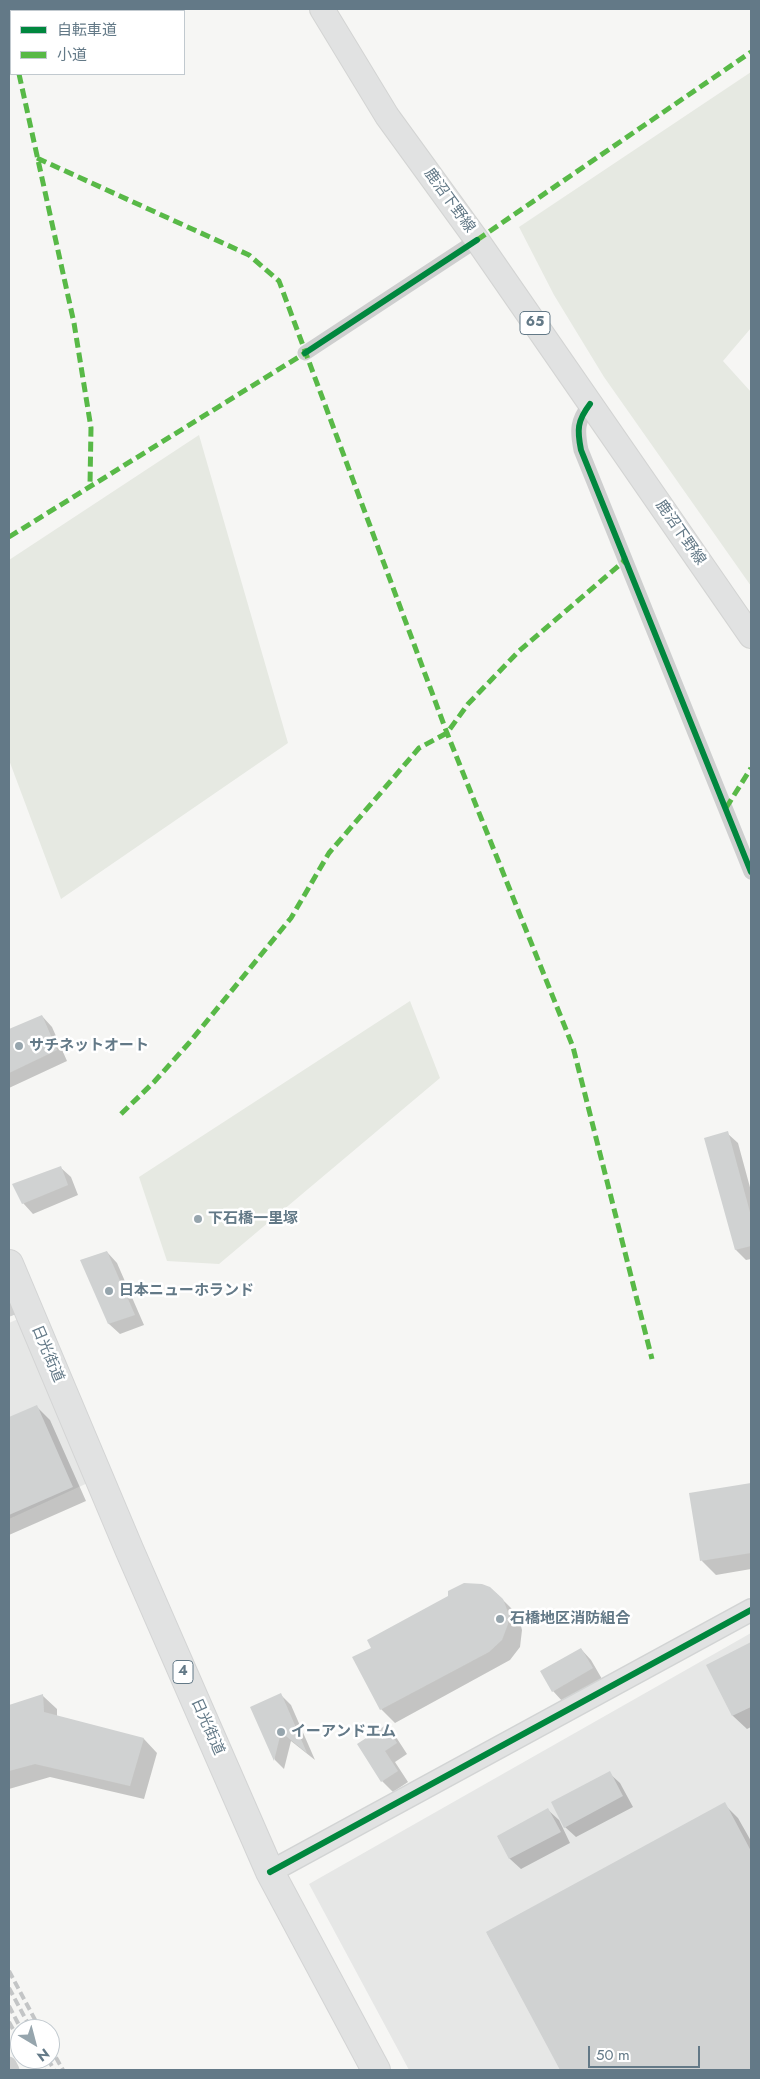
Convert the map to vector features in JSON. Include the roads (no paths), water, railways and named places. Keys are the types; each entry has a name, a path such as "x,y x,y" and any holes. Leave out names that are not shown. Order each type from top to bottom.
{"highway":[{"name":"日光街道","path":"9,1264 17,1305 129,1549 270,1872 376,2070"}],"main road":[{"name":"鹿沼下野線","path":"322,9 387,116 477,240 751,636"}],"street":[{"path":"305,353 477,240"},
{"path":"590,404 581,416 578,435 581,450 751,872"},
{"path":"270,1872 751,1610"},
{"path":"9,2064 12,2070"}],"railway":[{"path":"9,1971 35,2019"},
{"path":"9,1988 26,2019"},
{"path":"9,2006 16,2019"},
{"path":"60,2065 63,2070"}],"place":[{"name":"サチネットオート","path":"19,1046"},
{"name":"下石橋一里塚","path":"198,1219"},
{"name":"日本ニューホランド","path":"109,1291"},
{"name":"石橋地区消防組合","path":"500,1619"},
{"name":"イーアンドエム","path":"281,1732"}]}
